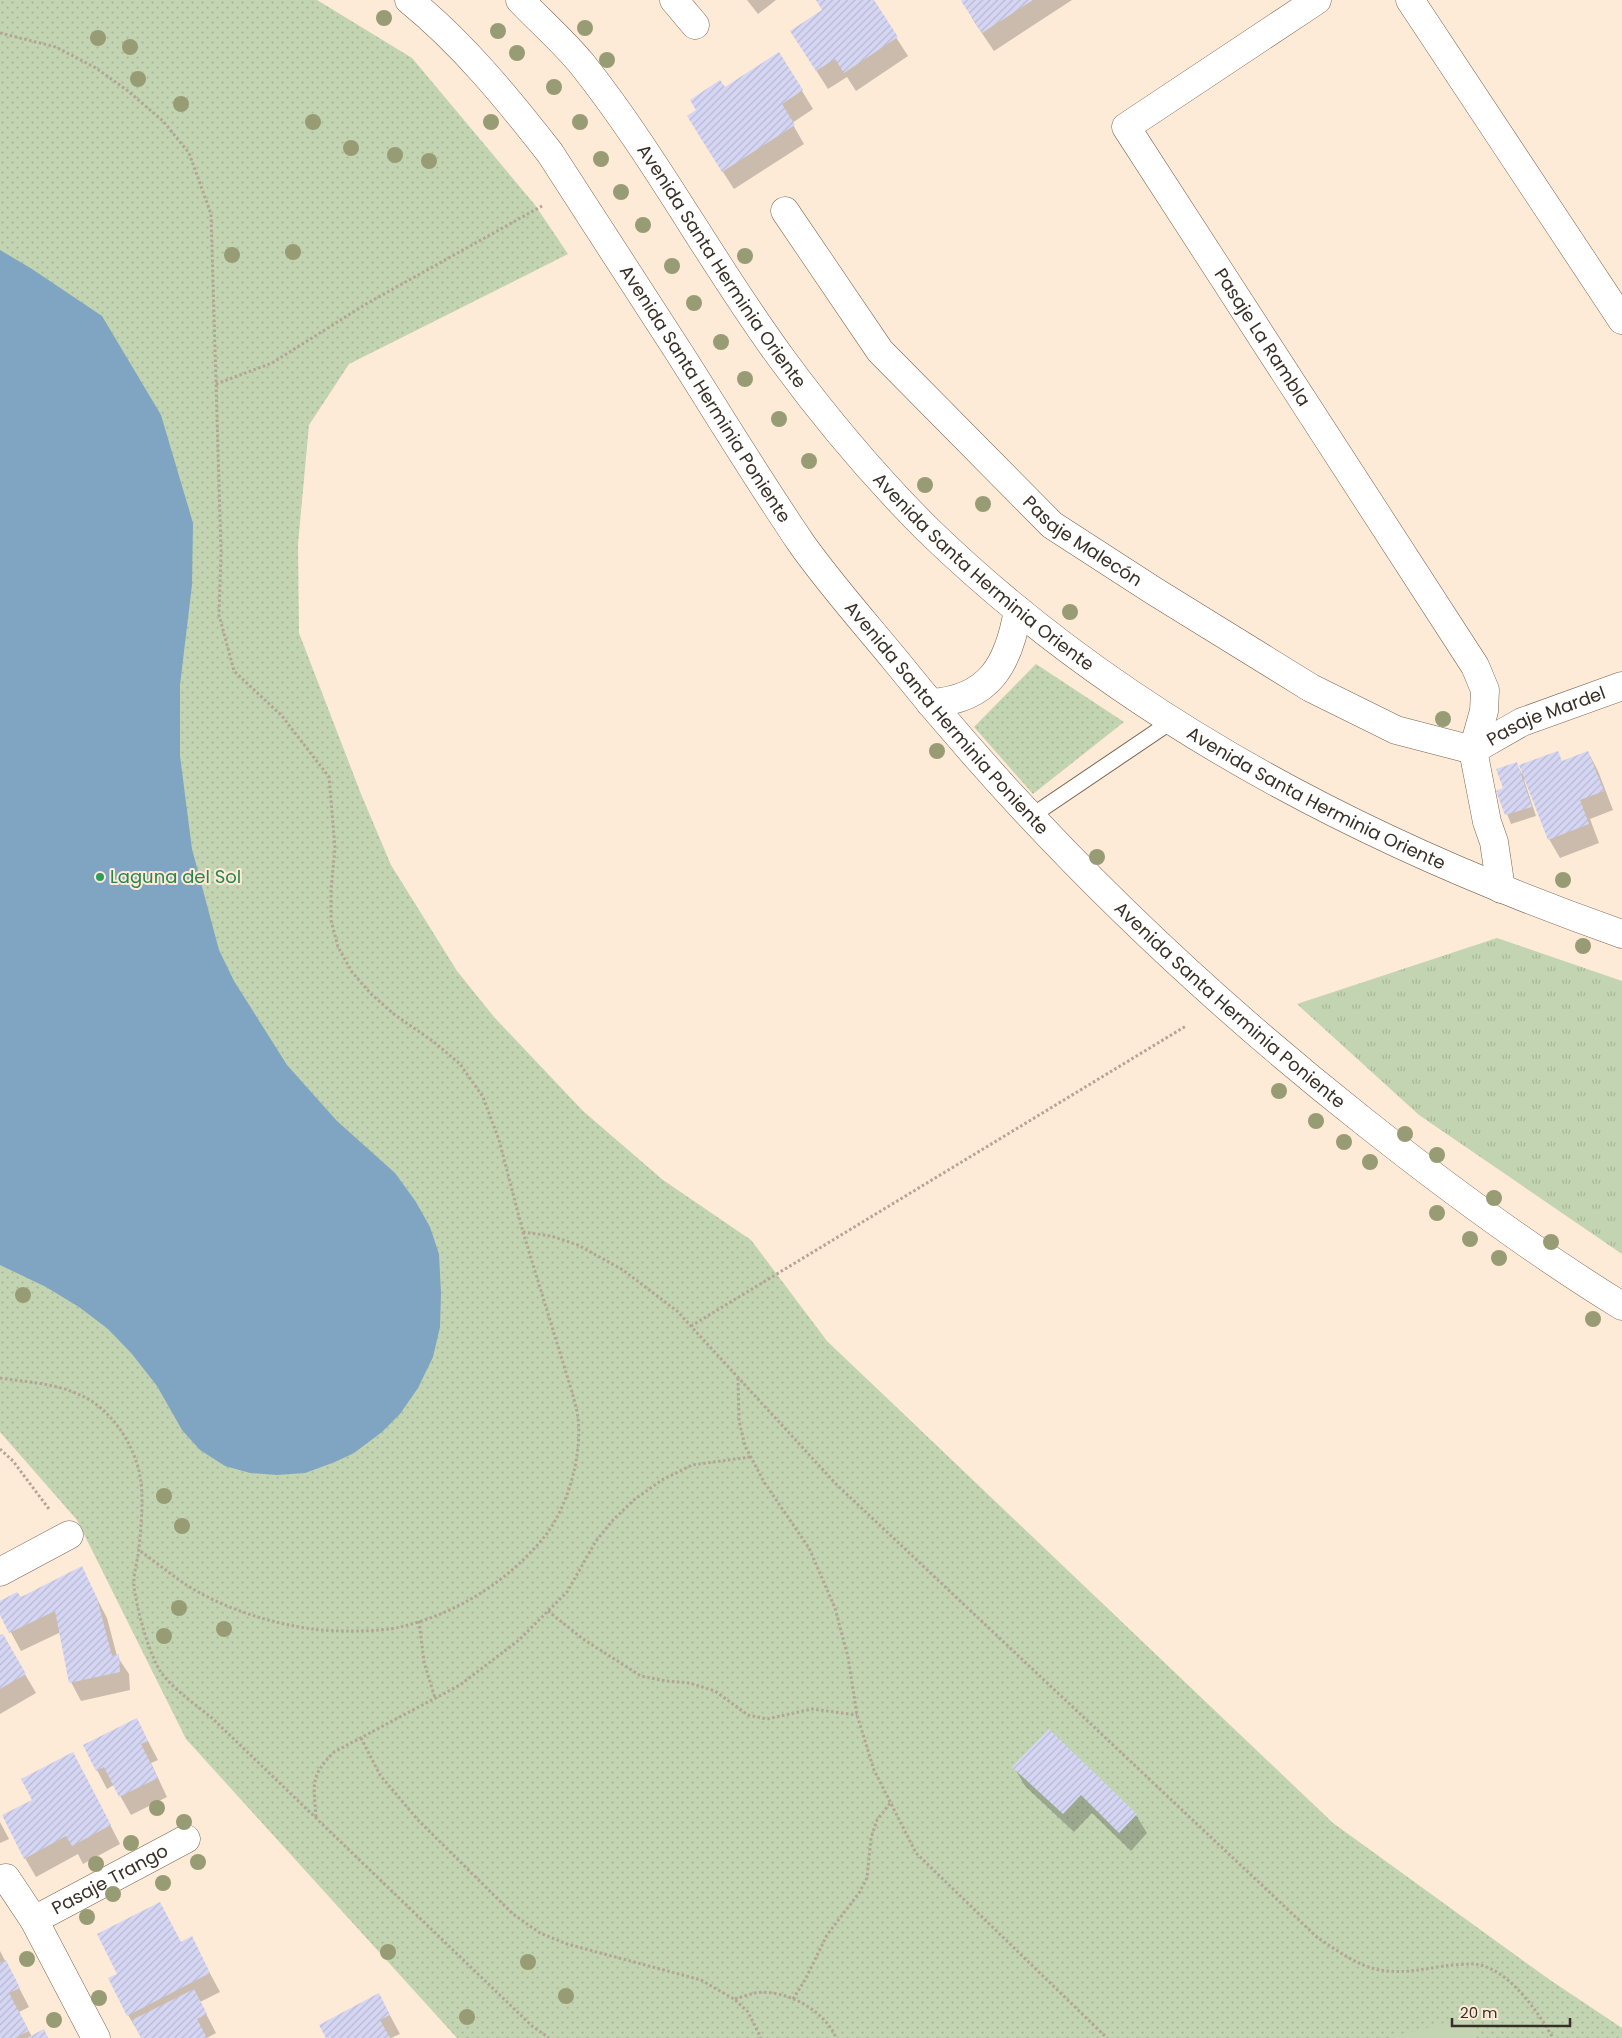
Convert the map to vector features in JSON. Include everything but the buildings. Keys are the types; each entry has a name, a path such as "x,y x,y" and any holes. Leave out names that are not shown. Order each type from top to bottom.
{"street":[{"name":"Avenida Santa Herminia Poniente","path":"409,0 468,54 511,102 550,153 803,546 930,703 1030,817 1094,884 1244,1024 1420,1166 1504,1227 1622,1306"},
{"name":"Avenida Santa Herminia Oriente","path":"520,0 580,62 634,135 777,352 832,423 881,480 926,527 1018,610 1092,666 1172,721 1254,770 1336,813 1419,853 1501,889 1622,934"},
{"path":"674,0 696,25"},
{"name":"Pasaje La Rambla","path":"1317,0 1126,127 1475,666 1485,690 1484,711 1473,750"},
{"path":"1410,0 1622,320"},
{"name":"Pasaje Malecón","path":"785,211 880,351 1052,525 1154,591 1311,688 1396,730 1473,750"},
{"path":"930,703 959,699 974,691 988,680 1000,666 1009,650 1018,610"},
{"name":"Pasaje Mardel","path":"1473,750 1522,722 1622,686"},
{"path":"1473,750 1487,822 1494,842 1501,889"},
{"path":"0,1572 69,1535"},
{"name":"Pasaje Trango","path":"34,1920 186,1839"},
{"name":"Pasaje Trango","path":"6,1878 34,1920 96,2038"}],"lane":[{"path":"1030,817 1172,721"}],"path":[{"path":"0,33 56,47 96,68 163,121 188,153 211,214 221,551 218,615 234,671 282,716 329,776 335,848 331,890 331,920 338,947 352,972 371,994 395,1015 434,1042 460,1064 483,1097 499,1140 523,1232 562,1356 579,1418 578,1450 572,1480 562,1507 546,1535 526,1557 488,1590 451,1610 398,1628 349,1631 314,1629 278,1623 231,1607 186,1585 139,1550"},
{"path":"216,384 272,363 366,304 542,206"},
{"path":"691,1326 1186,1026"},
{"path":"523,1232 550,1236 578,1244 624,1270 677,1311 836,1484 1318,1938 1357,1963 1385,1971 1412,1972 1445,1966 1476,1964 1499,1973 1520,1990 1553,2038"},
{"path":"0,1378 52,1385 80,1394 97,1405 113,1420 130,1446 140,1476 139,1550 134,1584 142,1624 153,1655 163,1675 212,1718 532,2026 548,2038"},
{"path":"738,1378 739,1421 745,1446 764,1482 809,1548 835,1608 848,1657 857,1715 874,1770 916,1853 1107,2038"},
{"path":"0,1449 13,1461 69,1535"},
{"path":"316,1818 314,1779 320,1766 334,1752 460,1685 519,1640 567,1592 596,1541 613,1520 635,1498 662,1480 692,1465 750,1457"},
{"path":"548,1611 583,1639 641,1676 690,1683 715,1691 748,1715 767,1719 812,1709 857,1715"},
{"path":"419,1621 424,1662 435,1698"},
{"path":"361,1738 380,1775 418,1820 512,1914 540,1933 567,1944 701,1980 734,1999 748,2012 762,2038"},
{"path":"793,1999 805,1980 827,1935 859,1893 867,1878 871,1838 877,1820 891,1802"},
{"path":"734,1999 756,1993 774,1994 793,1999 819,2014 834,2031 836,2038"}],"green space":[{"name":"Laguna del Sol","path":"0,0 317,0 412,58 535,205 568,254 349,364 309,425 298,544 299,633 361,794 391,865 457,971 494,1017 583,1111 663,1180 751,1240 827,1341 1333,1823 1550,1980 1622,2028 1622,2038 457,2038 186,1739 77,1520 0,1432"},
{"path":"1036,664 1124,722 1033,794 974,727"},
{"path":"1497,938 1622,981 1622,1254 1419,1115 1297,1004"},
{"path":"1470,2016 1476,2038 1390,2038"}],"water":[{"name":"Laguna del Sol","path":"0,250 102,316 161,415 193,523 192,585 180,685 180,756 192,849 219,950 234,981 287,1065 337,1121 395,1173 416,1202 430,1227 439,1254 440,1327 433,1357 418,1388 400,1414 382,1432 354,1453 305,1473 277,1475 250,1473 225,1466 200,1450 182,1430 157,1386 132,1354 108,1329 79,1307 46,1287 0,1265"}],"place":[{"name":"Laguna del Sol","path":"100,877"}]}
